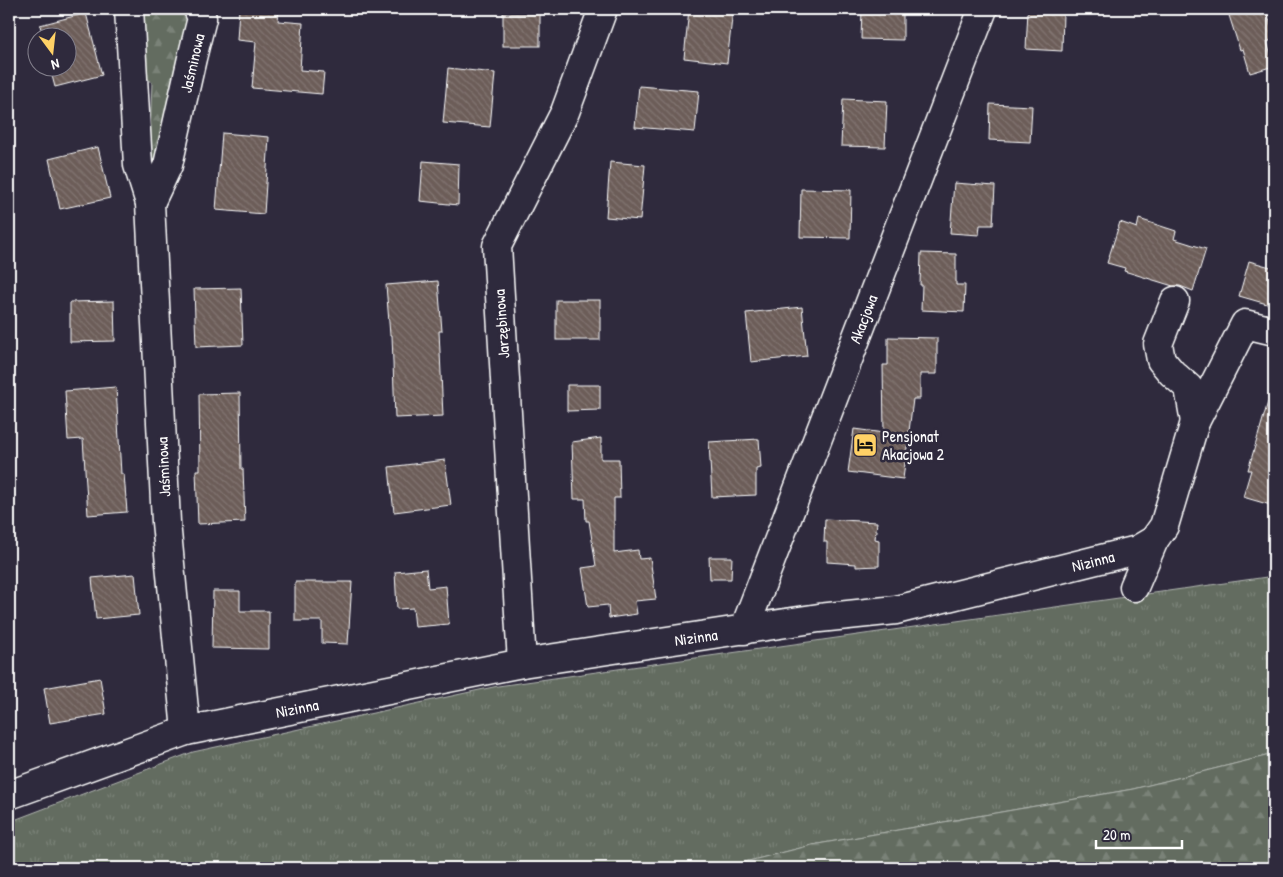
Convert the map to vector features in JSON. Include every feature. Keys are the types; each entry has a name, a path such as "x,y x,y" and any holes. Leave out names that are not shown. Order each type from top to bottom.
{"street":[{"name":"Jaśminowa","path":"129,9 138,165 150,203 166,522 186,731"},
{"name":"Jaśminowa","path":"150,203 168,165 202,18 198,9"},
{"name":"Jarzębinowa","path":"522,662 497,246 565,112 603,9"},
{"name":"Akacjowa","path":"744,630 983,9"},
{"path":"1175,301 1158,344 1161,360 1172,373 1190,388 1195,422"},
{"path":"1134,587 1154,540 1164,526 1195,422 1245,324 1274,331"},
{"name":"Nizinna","path":"9,795 186,731 522,662 819,618 896,610 1137,550 1154,540"}],"green space":[{"path":"149,9 184,9 189,27 156,161 152,162 150,139 152,82 142,75 140,24"},
{"path":"1274,576 1274,754 1133,789 812,845 721,868 9,868 9,822 193,752 498,686"},
{"path":"1274,754 1274,868 721,868 812,845 1133,789"}],"building":[{"path":"239,9 279,9 278,21 303,23 300,70 324,72 322,94 252,88 256,42 237,40"},
{"path":"689,9 733,9 727,63 684,58"},
{"path":"862,9 903,9 903,40 861,39"},
{"path":"1227,9 1266,9 1274,35 1274,39 1267,42 1274,66 1250,73 1243,49 1240,50"},
{"path":"1028,10 1063,12 1062,51 1026,49"},
{"path":"86,13 102,75 55,87 53,78 78,78 78,28 41,28 40,25"},
{"path":"503,13 540,13 540,46 503,46"},
{"path":"448,68 495,73 490,127 443,123"},
{"path":"639,86 699,91 695,132 635,127"},
{"path":"843,99 887,101 885,147 841,146"},
{"path":"990,104 1032,106 1030,142 989,140"},
{"path":"222,133 269,137 264,214 216,210"},
{"path":"98,147 110,198 60,209 49,159"},
{"path":"423,161 459,164 458,205 420,201"},
{"path":"610,162 645,165 640,220 606,217"},
{"path":"954,183 995,186 993,225 980,225 979,235 950,233"},
{"path":"801,189 851,190 850,238 800,237"},
{"path":"1139,219 1176,231 1174,239 1206,249 1193,291 1124,271 1125,268 1107,263 1120,222 1137,228"},
{"path":"921,253 956,254 956,285 965,285 964,312 921,310"},
{"path":"1249,261 1274,268 1274,306 1239,296"},
{"path":"438,281 442,331 439,331 443,416 395,418 392,335 390,335 386,285"},
{"path":"241,288 243,345 196,347 194,289"},
{"path":"556,300 600,300 600,340 556,340"},
{"path":"114,301 115,341 70,342 70,302"},
{"path":"802,307 807,356 751,362 746,313"},
{"path":"888,337 937,338 937,374 920,374 920,399 913,399 903,479 848,472 854,429 884,433 883,365 888,365"},
{"path":"567,385 600,385 600,410 567,411"},
{"path":"116,387 121,474 124,474 127,512 88,515 83,439 68,440 65,391"},
{"path":"240,393 241,469 243,469 245,522 198,524 196,470 200,470 199,394"},
{"path":"1268,402 1274,403 1274,506 1243,497 1251,470 1248,470"},
{"path":"601,438 601,459 619,459 620,498 614,498 614,553 638,550 639,559 650,558 656,599 635,601 637,614 609,618 608,605 588,607 582,568 596,566 589,521 586,521 585,499 574,499 572,442"},
{"path":"759,439 761,468 756,469 756,495 712,497 709,442"},
{"path":"445,460 451,505 394,512 389,467"},
{"path":"825,519 877,522 875,539 879,540 879,566 856,567 856,564 827,562 827,542 824,542"},
{"path":"709,557 732,557 731,579 710,579"},
{"path":"426,569 428,588 446,586 449,624 415,627 413,608 397,609 395,572"},
{"path":"135,574 139,615 96,619 92,578"},
{"path":"295,582 352,582 348,644 322,643 322,621 295,621"},
{"path":"213,591 240,591 240,611 269,611 269,649 212,648"},
{"path":"100,678 106,714 50,723 44,688"}],"place":[{"name":"Pensjonat Akacjowa 2","path":"865,445"}]}
